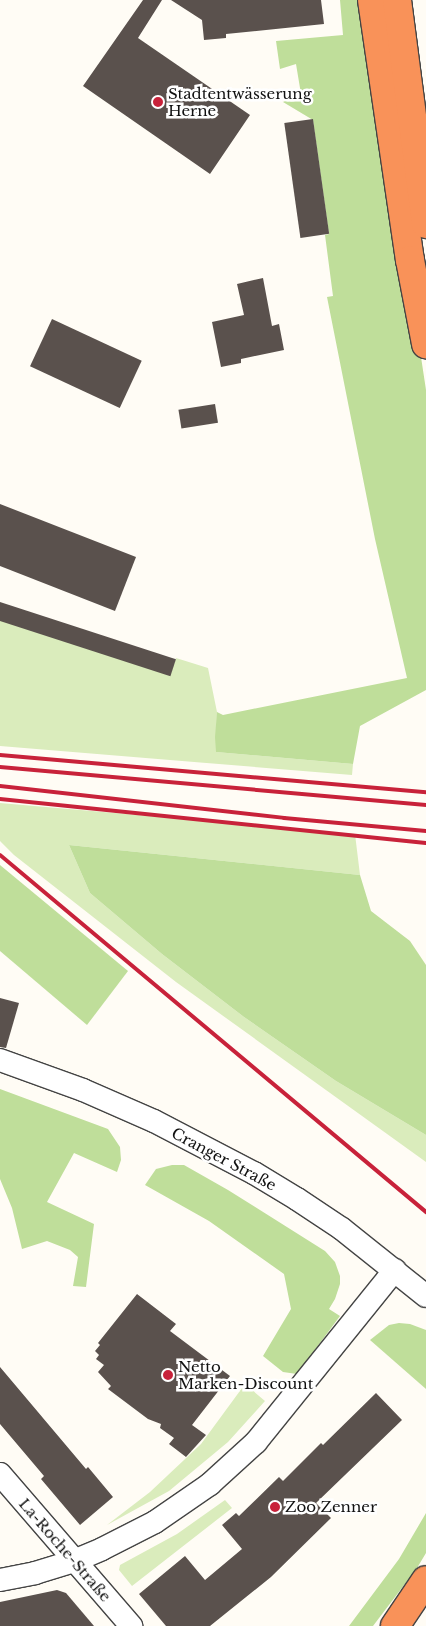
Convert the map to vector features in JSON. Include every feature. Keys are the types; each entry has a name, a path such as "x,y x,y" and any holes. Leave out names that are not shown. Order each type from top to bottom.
{"highway":[{"path":"372,0 410,260 426,344"},
{"path":"398,0 426,224"},
{"path":"395,1626 426,1580"}],"street":[{"name":"Cranger Straße","path":"0,1060 83,1090 188,1138 297,1198 342,1229 426,1296"},
{"path":"0,1580 74,1561 155,1522 190,1499 232,1466 256,1442 395,1270"},
{"name":"La-Roche-Straße","path":"0,1474 131,1626"}],"green space":[{"path":"340,0 367,0 426,390 426,690 360,726 353,764 216,752 215,737 217,712 223,715 407,678 375,539 327,297 333,296 325,235 329,234 313,120 283,102 301,94 296,64 280,69 276,41 343,35"},
{"path":"0,620 170,675 176,658 208,668 217,712 216,752 353,764 352,775 0,746"},
{"path":"0,803 355,834 360,875 69,845 90,893 162,954 244,1017 336,1081 426,1135 426,1162 176,982 14,855 0,841"},
{"path":"69,845 360,875 371,911 410,941 426,965 426,1135 336,1081 244,1017 162,954 90,893"},
{"path":"0,865 128,971 87,1025 0,951"},
{"path":"0,1089 108,1129 120,1147 121,1160 117,1172 74,1153 47,1202 94,1224 86,1287 73,1286 78,1257 70,1250 47,1241 22,1249 12,1208 0,1179"},
{"path":"172,1165 184,1165 228,1190 325,1251 335,1262 340,1276 340,1284 329,1309 340,1316 297,1374 283,1372 263,1356 291,1309 284,1274 209,1221 145,1185 156,1169"},
{"path":"399,1323 410,1324 426,1330 426,1389 370,1340 389,1325"},
{"path":"245,1384 265,1401 228,1442 169,1491 107,1525 150,1492 201,1444"},
{"path":"225,1500 232,1508 132,1586 119,1570 120,1565 177,1534"},
{"path":"426,1513 426,1553 417,1568 373,1626 349,1626 399,1559"}],"building":[{"path":"143,0 162,0 138,38 250,115 210,174 83,86"},
{"path":"171,0 321,0 324,24 226,34 226,38 204,40 202,20"},
{"path":"313,119 329,234 300,238 284,123"},
{"path":"263,278 272,326 279,324 284,350 241,359 241,363 221,367 212,322 244,315 237,284"},
{"path":"52,319 142,361 120,408 30,366"},
{"path":"215,404 218,423 181,429 178,410"},
{"path":"0,504 136,557 115,611 0,566"},
{"path":"0,602 176,659 170,676 0,621"},
{"path":"0,998 19,1003 6,1048 0,1047"},
{"name":"Netto Marken-Discount","path":"137,1294 176,1324 170,1331 230,1376 192,1425 206,1435 186,1457 169,1444 174,1438 160,1428 161,1424 148,1419 108,1389 111,1386 98,1372 104,1365 96,1359 99,1355 95,1351 100,1345 98,1343"},
{"path":"0,1367 86,1469 88,1467 113,1497 80,1525 41,1479 44,1476 0,1424"},
{"path":"376,1393 402,1420 316,1503 331,1518 271,1577 210,1626 166,1626 139,1594 185,1556 205,1580 242,1549 222,1525 236,1513 239,1516 279,1477 283,1481"},
{"path":"57,1590 66,1593 94,1626 0,1626 0,1602"}],"railway":[{"path":"0,755 426,792"},
{"path":"0,767 426,805"},
{"path":"0,786 284,818 426,831"},
{"path":"0,799 426,843"},
{"path":"0,855 426,1212"}],"place":[{"name":"Stadtentwässerung Herne","path":"158,102"},
{"name":"Netto Marken-Discount","path":"168,1375"},
{"name":"Zoo Zenner","path":"275,1507"}]}
